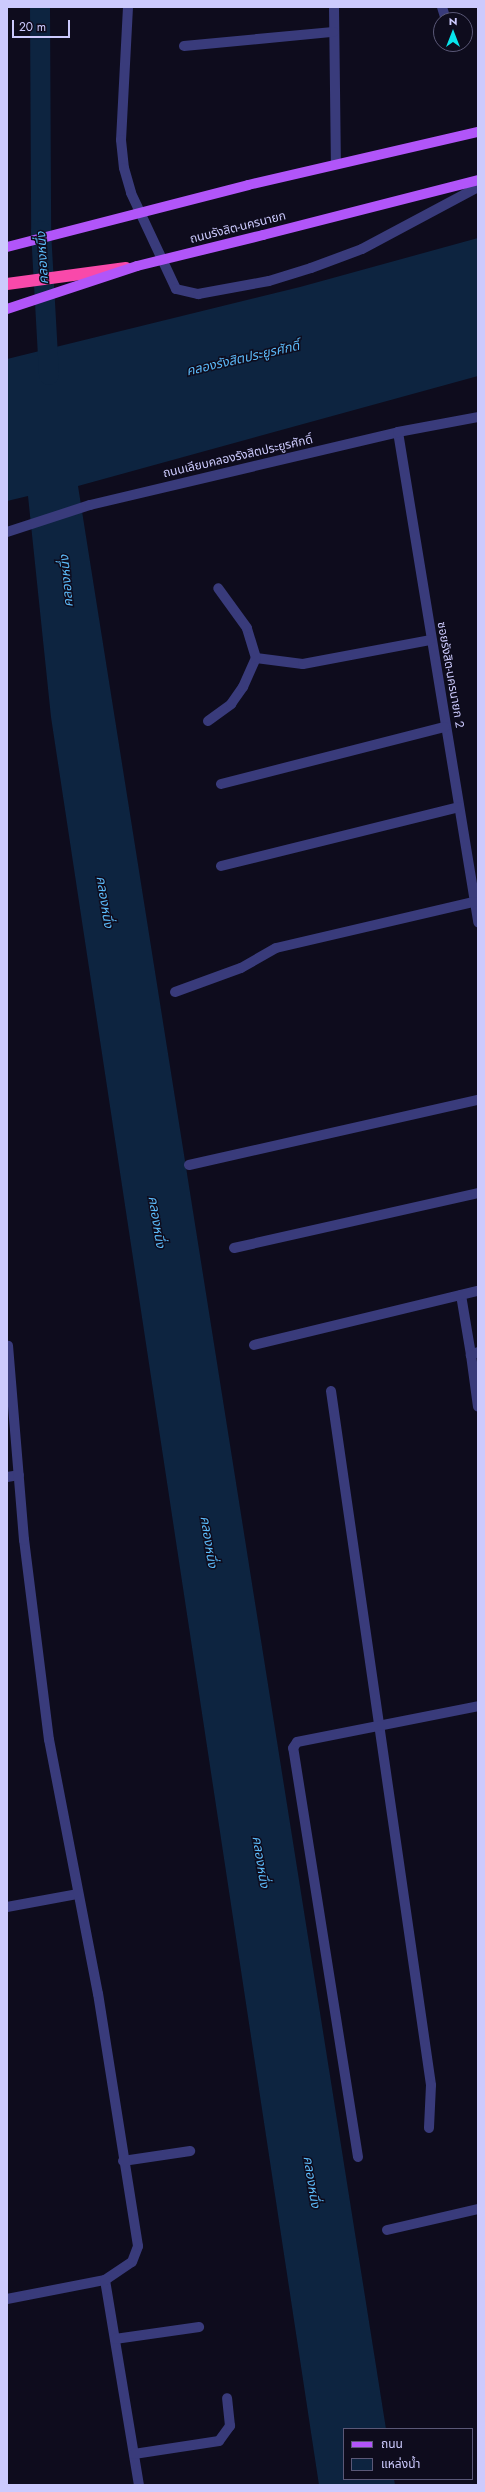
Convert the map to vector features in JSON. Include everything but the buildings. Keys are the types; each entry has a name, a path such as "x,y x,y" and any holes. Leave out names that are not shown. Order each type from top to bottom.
{"highway":[{"path":"7,284 137,266"}],"main road":[{"path":"7,247 248,185 478,132"},
{"name":"ถนนรังสิต-นครนายก","path":"7,309 137,266 478,180"}],"street":[{"path":"128,7 121,140 124,168 131,193 176,289 198,294 269,280 311,268 362,249 478,187"},
{"path":"334,7 333,32 336,164"},
{"path":"184,46 333,32"},
{"name":"ถนนเลียบคลองรังสิตประยูรศักดิ์","path":"7,532 90,505 398,432 478,417"},
{"name":"ซอยรังสิต-นครนายก 2","path":"398,432 430,640 478,923"},
{"path":"208,721 231,704 243,687 256,658 247,628 218,588"},
{"path":"256,658 303,664 430,640"},
{"path":"221,784 445,727"},
{"path":"221,866 459,807"},
{"path":"175,992 241,968 276,948 474,902"},
{"path":"189,1165 478,1100"},
{"path":"234,1248 478,1193"},
{"path":"254,1345 478,1291"},
{"path":"461,1295 474,1353 478,1407"},
{"path":"7,2298 105,2280 119,2273 136,2255 98,1994 77,1894 49,1740 19,1475 8,1346"},
{"path":"331,1392 431,2085 429,2128"},
{"path":"7,1476 19,1475"},
{"path":"358,2157 293,1748 297,1742 379,1724 478,1706"},
{"path":"7,1907 77,1894"},
{"path":"123,2160 190,2151"},
{"path":"387,2230 478,2210"},
{"path":"105,2280 139,2485"},
{"path":"115,2339 199,2326"},
{"path":"134,2454 219,2441 230,2426 227,2398"}],"water":[{"name":"คลองรังสิตประยูรศักดิ์","path":"478,238 478,376 78,486 386,2428 343,2428 343,2480 394,2480 395,2485 319,2485 51,717 28,496 7,501 7,359 300,287"}],"waterway":[{"name":"คลองหนึ่ง","path":"40,7 41,231 49,375"}]}
